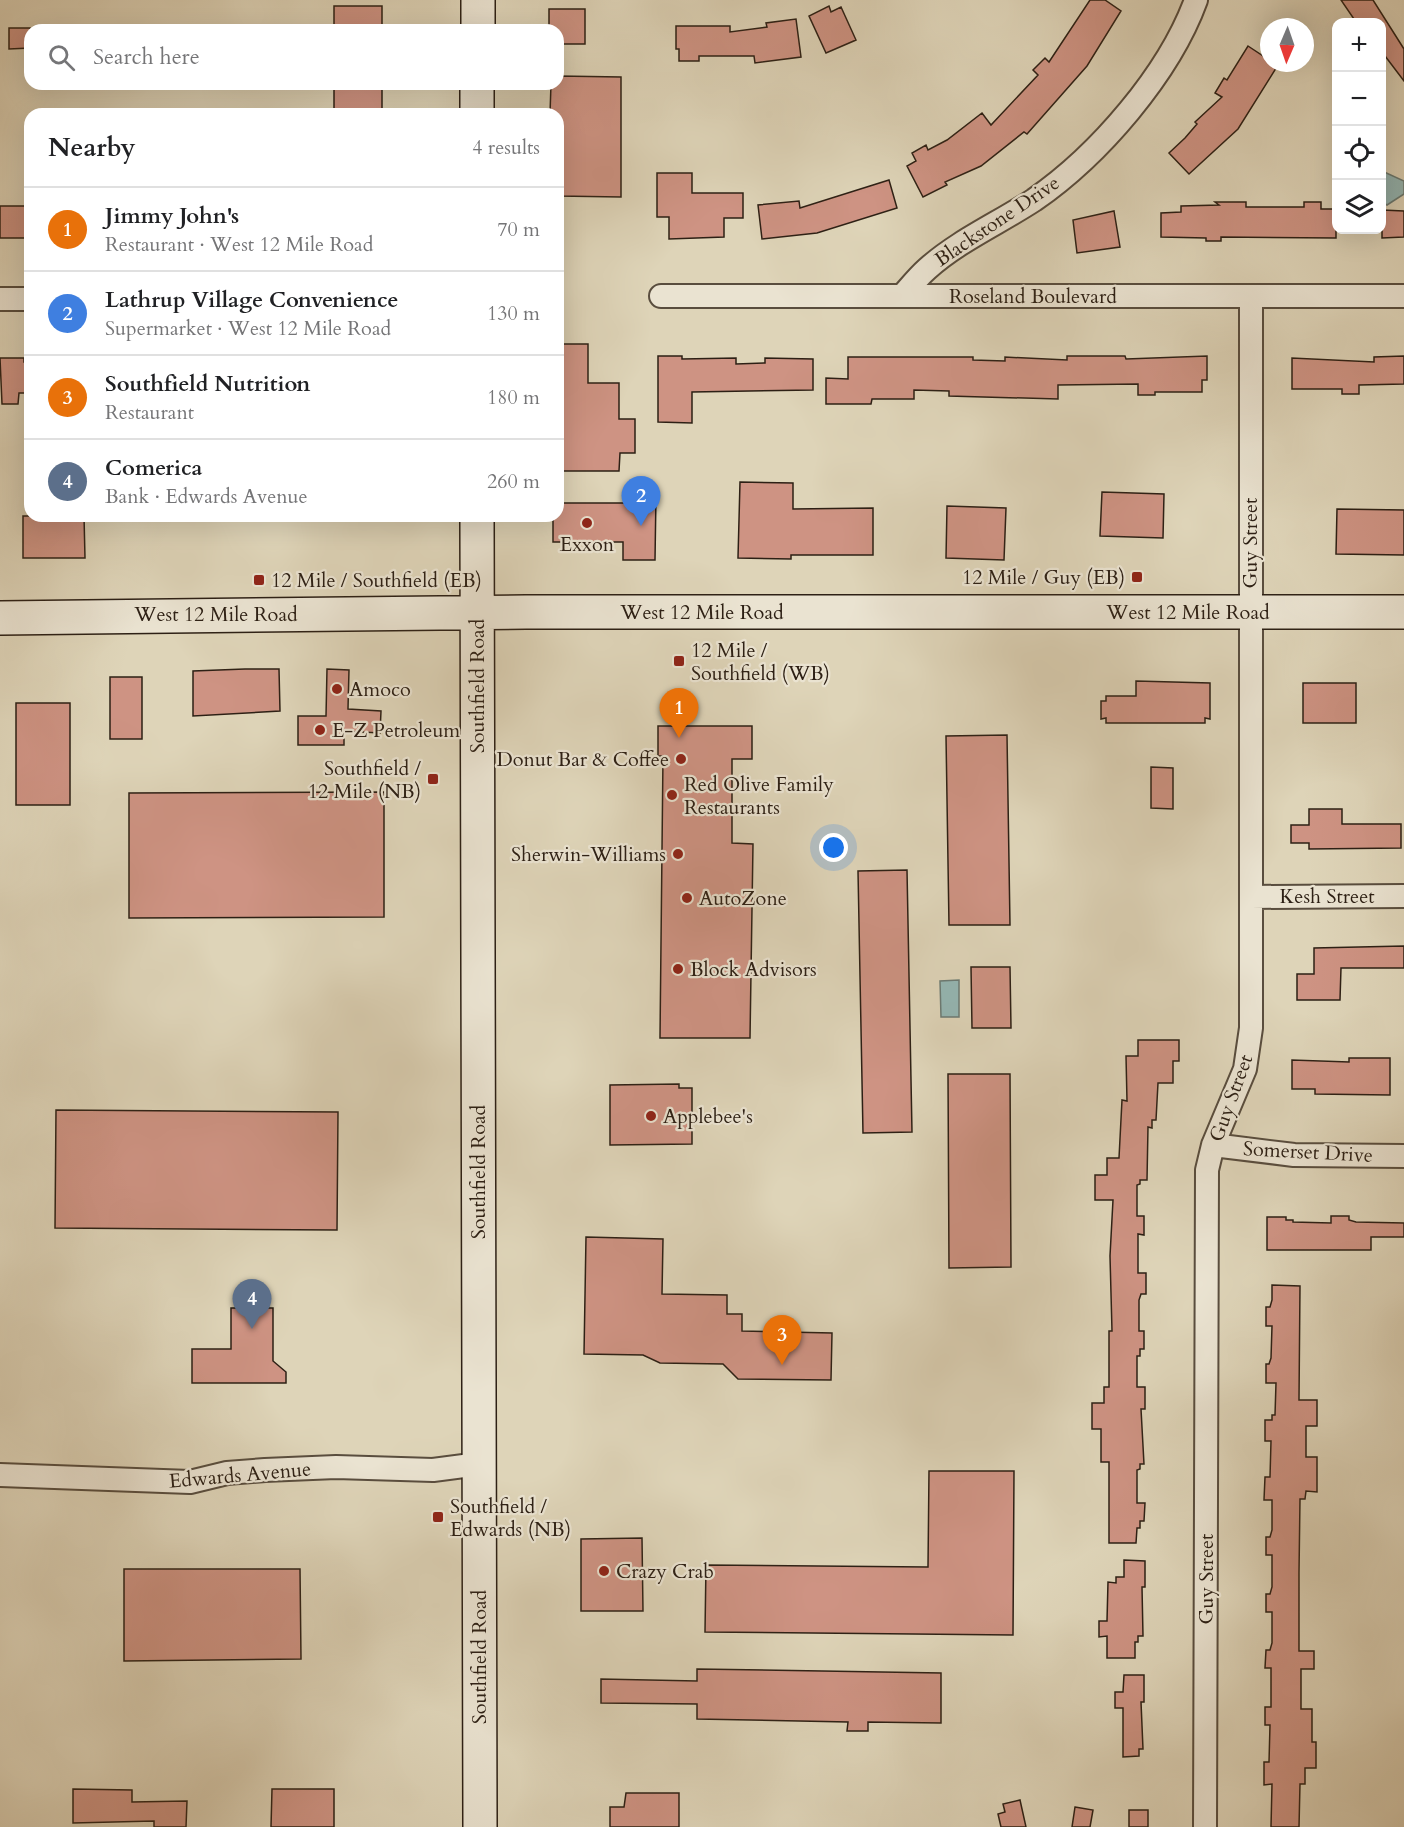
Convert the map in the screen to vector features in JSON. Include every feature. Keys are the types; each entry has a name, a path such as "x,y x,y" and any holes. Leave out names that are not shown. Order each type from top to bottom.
{"main road":[{"path":"478,0 478,24"},
{"path":"477,90 477,108"},
{"name":"Southfield Road","path":"477,522 480,1827"},
{"name":"West 12 Mile Road","path":"0,618 478,612 1404,612"}],"street":[{"name":"Blackstone Drive","path":"902,296 927,269 1037,198 1076,165 1121,121 1170,52 1197,0"},
{"name":"Roseland Boulevard","path":"661,296 1404,296"},
{"name":"Guy Street","path":"1205,1827 1207,1176 1212,1145 1238,1090 1250,1046 1251,296"},
{"path":"0,299 24,299"},
{"name":"Kesh Street","path":"1251,897 1404,896"},
{"name":"Somerset Drive","path":"1212,1145 1293,1155 1404,1156"},
{"name":"Edwards Avenue","path":"0,1475 190,1482 265,1470 336,1467 433,1470 479,1464"}],"water":[{"path":"1386,173 1404,181 1404,194 1387,205"},
{"path":"959,980 959,1017 941,1017 940,981"}],"building":[{"path":"1090,0 1105,0 1121,11 1087,66 1027,134 1024,132 981,166 945,182 947,185 923,197 907,166 916,161 912,153 926,145 928,150 947,140 982,113 991,125 1038,75 1033,70 1045,58 1049,62"},
{"path":"1341,0 1373,0 1384,18 1353,18"},
{"path":"334,6 382,6 382,24 334,24"},
{"path":"829,6 831,12 841,7 856,40 826,53 809,16"},
{"path":"549,9 585,9 585,44 564,44 564,24 549,24"},
{"path":"796,19 801,57 755,63 754,56 699,56 699,61 679,61 679,49 676,49 676,26 730,26 730,32 767,27 766,23"},
{"path":"1386,21 1404,49 1404,81 1386,57"},
{"path":"9,28 24,28 24,48 9,49"},
{"path":"1248,46 1260,54 1260,72 1274,72 1238,129 1189,174 1169,153 1197,124 1195,122 1222,97 1215,93 1224,78 1227,80"},
{"path":"564,76 621,77 621,197 564,196 564,108 550,108 551,90 564,90"},
{"path":"334,90 382,90 382,108 334,108"},
{"path":"657,173 692,173 692,193 743,193 743,218 724,218 724,237 669,239 669,217 657,217"},
{"path":"889,180 897,208 817,233 762,239 758,205 799,201 800,208"},
{"path":"1215,202 1246,202 1246,207 1304,207 1304,202 1321,202 1321,209 1332,209 1332,234 1336,234 1336,238 1221,237 1221,241 1206,241 1206,238 1161,237 1161,213 1181,212 1181,206 1219,205"},
{"path":"0,206 24,206 24,238 0,238"},
{"path":"1386,210 1404,211 1404,237 1382,238 1382,234 1386,234"},
{"path":"1114,211 1120,247 1077,253 1073,220"},
{"path":"564,344 588,344 588,383 619,383 619,419 635,419 635,453 620,453 619,471 564,471"},
{"path":"658,356 682,356 682,359 736,358 736,364 765,363 765,358 813,359 813,390 692,392 692,423 658,422"},
{"path":"1067,356 1125,356 1126,359 1207,356 1207,380 1202,380 1202,392 1155,392 1155,395 1138,395 1138,384 1058,385 1058,399 949,396 949,391 914,390 914,399 872,399 871,404 826,404 826,378 848,379 848,357 973,357 973,360 1005,361 1005,357 1067,360"},
{"path":"1404,356 1404,384 1359,385 1359,394 1342,394 1342,389 1292,389 1292,358 1374,362 1374,357"},
{"path":"0,358 24,358 24,393 19,393 18,404 2,404"},
{"path":"740,482 793,483 793,509 873,508 873,555 791,555 791,559 738,558"},
{"path":"1102,492 1164,494 1163,538 1100,536"},
{"path":"632,495 656,495 655,560 623,560 623,542 553,542 553,522 564,522 564,503 632,503"},
{"path":"947,506 1006,508 1004,560 946,558"},
{"path":"1337,509 1404,510 1404,555 1336,554"},
{"path":"23,516 24,522 84,522 85,558 23,558"},
{"path":"279,669 280,711 193,716 193,671"},
{"path":"327,669 349,670 348,709 381,711 380,733 344,731 344,745 298,745 298,716 326,716"},
{"path":"110,677 142,677 142,739 110,739"},
{"path":"1136,681 1210,683 1210,719 1205,718 1205,723 1106,723 1106,718 1101,719 1101,701 1106,701 1106,696 1136,696"},
{"path":"1303,683 1356,683 1356,723 1303,723"},
{"path":"16,703 70,703 70,805 16,805"},
{"path":"658,726 752,726 752,759 732,759 732,843 753,844 750,1038 660,1038 663,756 658,756"},
{"path":"1007,735 1010,925 949,925 946,736"},
{"path":"1151,767 1173,768 1173,809 1151,808"},
{"path":"384,792 384,917 129,918 129,793"},
{"path":"1309,809 1342,809 1342,824 1401,824 1401,848 1309,849 1309,843 1291,843 1291,825 1309,825"},
{"path":"907,870 912,1132 863,1133 858,871"},
{"path":"1404,946 1404,968 1341,968 1340,1000 1297,1000 1297,974 1314,974 1314,948"},
{"path":"971,967 1010,967 1011,1028 972,1028"},
{"path":"1138,1040 1179,1040 1179,1061 1173,1061 1173,1083 1158,1083 1156,1120 1152,1120 1152,1128 1148,1127 1147,1180 1140,1180 1140,1184 1137,1185 1137,1216 1144,1216 1144,1235 1138,1234 1138,1273 1146,1273 1146,1294 1141,1294 1139,1300 1139,1331 1144,1331 1144,1349 1140,1349 1140,1356 1137,1356 1137,1387 1145,1387 1145,1409 1141,1409 1144,1464 1140,1464 1140,1469 1137,1470 1137,1503 1145,1503 1144,1521 1140,1521 1140,1528 1137,1528 1136,1543 1109,1543 1109,1462 1101,1462 1101,1429 1092,1429 1092,1403 1104,1403 1104,1387 1109,1387 1109,1331 1112,1331 1110,1256 1113,1200 1095,1200 1095,1175 1107,1175 1107,1158 1119,1158 1122,1100 1127,1101 1126,1056 1138,1056"},
{"path":"1349,1058 1390,1058 1390,1095 1315,1094 1315,1089 1292,1089 1292,1060 1349,1062"},
{"path":"948,1074 1010,1074 1011,1267 949,1268"},
{"name":"Applebee's","path":"679,1084 679,1088 692,1088 692,1144 610,1145 610,1085"},
{"path":"56,1110 338,1112 337,1230 55,1228"},
{"path":"1331,1216 1349,1216 1349,1220 1356,1222 1404,1223 1404,1237 1371,1237 1371,1250 1267,1250 1267,1217 1286,1217 1286,1220 1293,1220 1293,1222 1331,1223"},
{"path":"586,1237 663,1239 662,1294 727,1295 727,1314 742,1314 742,1331 832,1333 831,1380 738,1379 723,1364 660,1363 643,1355 584,1354"},
{"path":"1272,1285 1300,1286 1299,1400 1317,1400 1317,1426 1306,1426 1306,1457 1317,1457 1317,1492 1306,1491 1305,1499 1300,1499 1299,1573 1299,1651 1314,1651 1314,1669 1301,1669 1301,1709 1312,1709 1312,1742 1316,1742 1316,1768 1305,1768 1305,1784 1300,1784 1299,1827 1271,1827 1272,1784 1264,1785 1264,1762 1269,1762 1270,1725 1265,1725 1265,1707 1271,1707 1271,1668 1265,1668 1266,1650 1270,1650 1272,1643 1272,1612 1266,1612 1266,1594 1270,1594 1272,1587 1272,1555 1266,1555 1266,1537 1270,1537 1272,1530 1272,1500 1264,1500 1265,1477 1270,1477 1271,1441 1265,1441 1265,1420 1272,1420 1272,1415 1275,1415 1276,1383 1266,1383 1266,1364 1269,1364 1271,1358 1272,1326 1266,1326 1266,1307 1270,1307 1272,1300"},
{"path":"231,1308 273,1308 273,1361 286,1372 286,1383 192,1383 192,1349 231,1349"},
{"path":"929,1471 1014,1471 1013,1635 705,1632 706,1565 928,1567"},
{"path":"642,1538 643,1611 581,1611 581,1539"},
{"path":"1124,1560 1145,1561 1145,1587 1142,1587 1143,1636 1138,1636 1138,1642 1135,1642 1135,1658 1107,1658 1107,1636 1099,1637 1099,1621 1107,1621 1108,1582 1116,1583 1116,1577 1124,1577"},
{"path":"124,1569 300,1569 301,1659 124,1661"},
{"path":"697,1669 941,1673 941,1723 868,1722 868,1731 847,1731 848,1722 697,1719 697,1704 601,1703 601,1679 697,1681"},
{"path":"1124,1675 1144,1675 1144,1702 1141,1702 1143,1749 1139,1749 1139,1756 1123,1757 1123,1708 1115,1708 1115,1692 1123,1692"},
{"path":"73,1789 132,1790 132,1802 187,1801 186,1827 154,1827 154,1821 73,1823"},
{"path":"272,1789 334,1789 334,1827 271,1827"},
{"path":"626,1793 679,1793 679,1827 610,1827 610,1807 624,1807"},
{"path":"1020,1800 1026,1827 1001,1827 998,1814 1005,1812 1003,1804"},
{"path":"1075,1807 1093,1810 1090,1827 1072,1827"},
{"path":"1129,1810 1148,1810 1148,1827 1129,1827"}],"place":[{"name":"Exxon","path":"587,523"},
{"name":"Lathrup Village Convenience","path":"641,526"},
{"name":"12 Mile / Guy (EB)","path":"1137,577"},
{"name":"12 Mile / Southfield (EB)","path":"259,580"},
{"name":"12 Mile / Southfield (WB)","path":"679,661"},
{"name":"Amoco","path":"337,689"},
{"name":"E-Z Petroleum","path":"320,730"},
{"name":"Jimmy John's","path":"679,738"},
{"name":"Donut Bar & Coffee","path":"681,759"},
{"name":"Southfield / 12 Mile (NB)","path":"433,779"},
{"name":"Red Olive Family Restaurants","path":"672,795"},
{"name":"Sherwin-Williams","path":"678,854"},
{"name":"AutoZone","path":"687,898"},
{"name":"Block Advisors","path":"678,969"},
{"name":"Applebee's","path":"651,1116"},
{"name":"Comerica","path":"252,1329"},
{"name":"Southfield Nutrition","path":"782,1365"},
{"name":"Southfield / Edwards (NB)","path":"438,1517"},
{"name":"Crazy Crab","path":"604,1571"}]}
